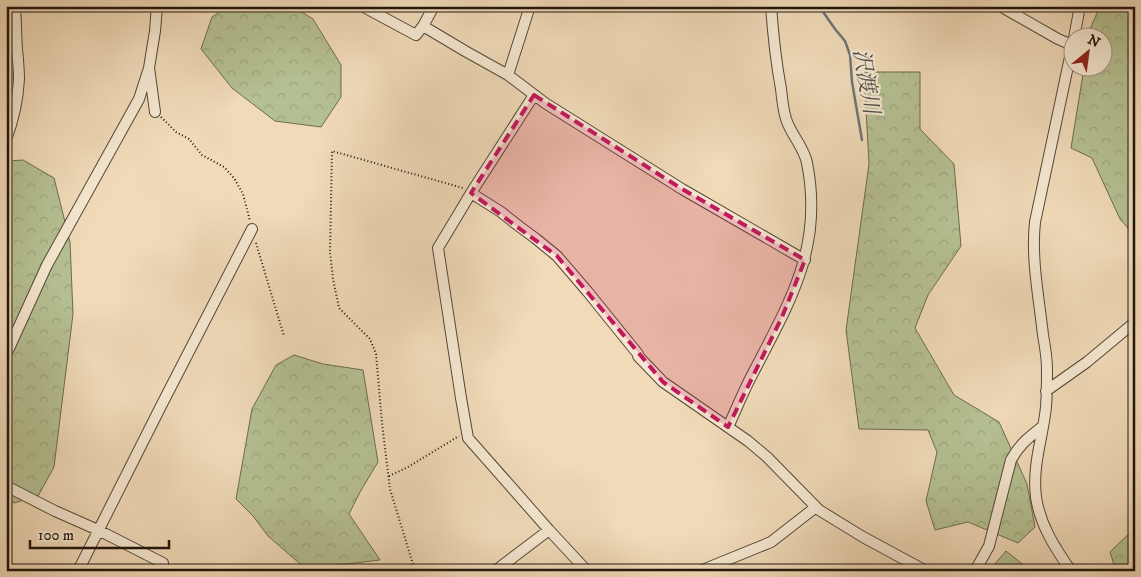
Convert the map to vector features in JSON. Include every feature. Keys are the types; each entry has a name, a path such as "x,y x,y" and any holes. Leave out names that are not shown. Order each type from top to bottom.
{"street":[{"path":"6,140 13,120 19,80 15,6"},
{"path":"6,355 47,265 139,99 149,68 155,31 156,6"},
{"path":"362,6 416,35 434,6"},
{"path":"508,75 530,6"},
{"path":"728,427 800,277 809,238 812,204 807,162 786,118 774,54 771,6"},
{"path":"1000,6 1058,39 1064,39"},
{"path":"1075,28 1080,6"},
{"path":"423,26 508,75 586,130 682,189 805,260"},
{"path":"149,68 155,112"},
{"path":"1065,78 1033,237 1047,366 1046,407 1034,476 1041,519 1050,538 1071,571"},
{"path":"534,95 438,248 460,398 468,438 588,571"},
{"path":"471,193 501,212 557,256 638,356 663,382 748,441 767,457 816,507 862,537 926,571"},
{"path":"78,571 252,229"},
{"path":"1046,391 1087,362 1135,322"},
{"path":"975,571 989,546 1011,460 1017,449 1042,427"},
{"path":"6,486 163,563 162,571"},
{"path":"700,571 772,542 816,507"},
{"path":"495,571 549,530"}],"path":[{"path":"155,112 176,132 189,139 202,155 224,167 234,178 243,194 284,336"},
{"path":"416,571 390,489 376,354 370,339 339,308 333,279 330,252 332,151 463,188 471,193"},
{"path":"389,476 408,467 467,431"}],"highlighted area":[{"path":"534,95 682,189 805,260 782,317 728,427 663,382 557,256 471,193"}],"green space":[{"path":"229,6 292,6 313,19 341,65 341,97 321,127 275,121 232,88 201,49 212,17"},
{"path":"1100,6 1135,6 1135,236 1120,219 1092,158 1071,148 1082,78 1114,78 1114,28 1090,28"},
{"path":"864,72 920,72 920,129 954,164 961,246 928,295 915,328 954,395 999,422 1027,484 1035,527 1018,543 968,522 935,530 926,501 937,452 928,430 859,429 846,330 869,164"},
{"path":"23,160 54,178 70,242 73,314 54,467 38,496 14,503 6,493 6,162"},
{"path":"294,355 323,364 363,370 378,462 349,514 380,560 306,569 268,536 253,516 236,499 252,409 276,365"},
{"path":"1135,528 1135,571 1116,571 1110,552"},
{"path":"1006,551 1031,571 989,571"}],"waterway":[{"name":"沢渡川","path":"819,6 845,41 850,55 852,82 862,140"}]}
